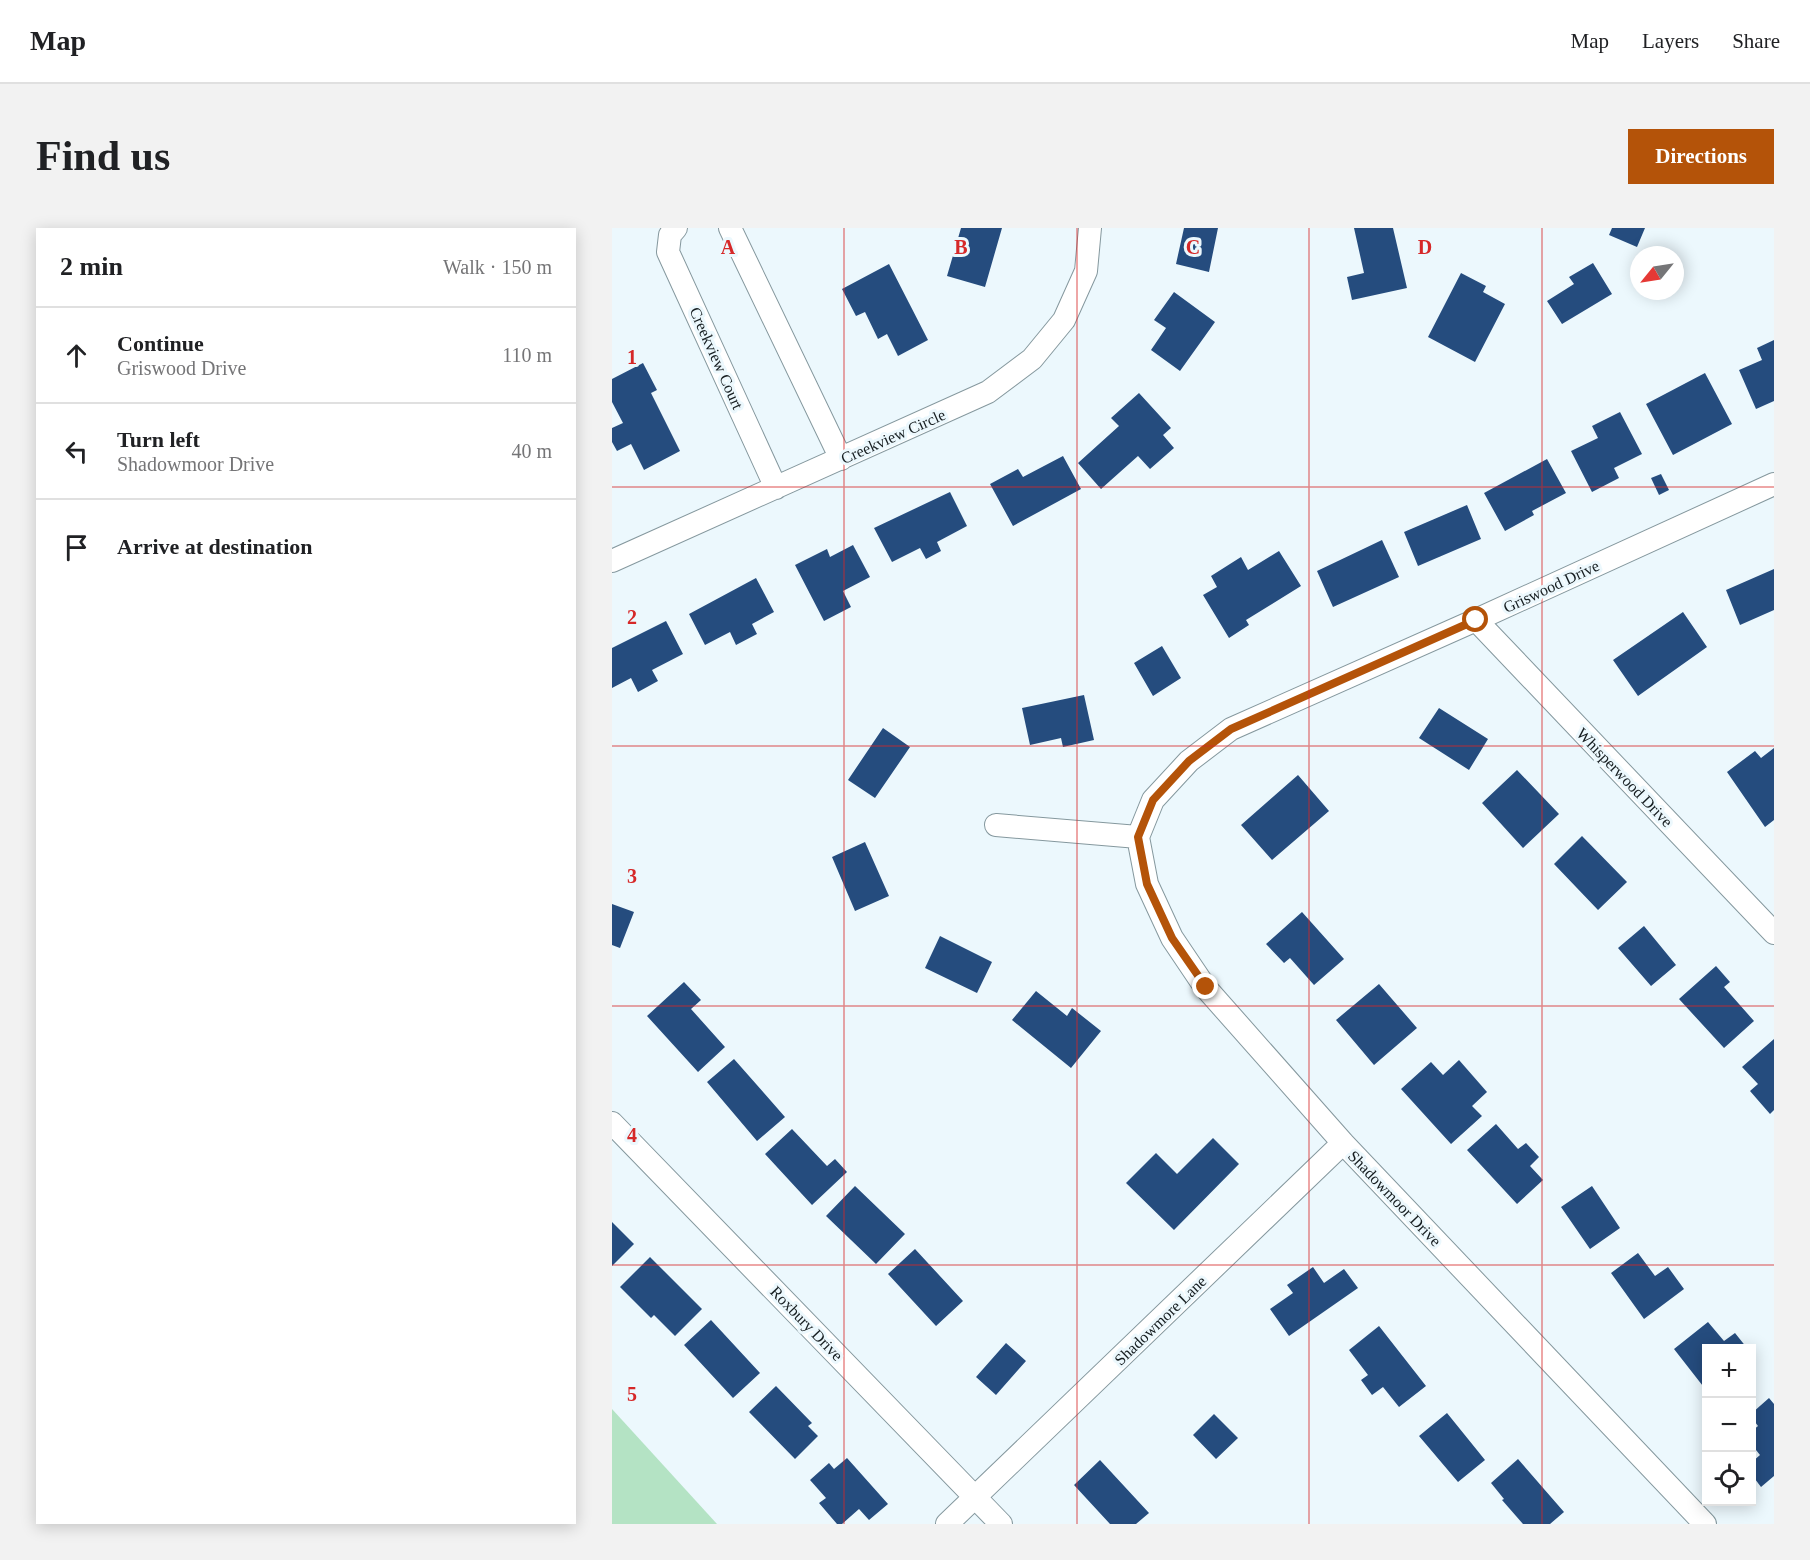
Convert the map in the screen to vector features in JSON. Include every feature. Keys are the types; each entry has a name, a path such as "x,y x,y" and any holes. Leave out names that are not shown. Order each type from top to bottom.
{"street":[{"name":"Creekview Court","path":"675,228 670,235 668,252 776,488"},
{"path":"730,228 841,459"},
{"name":"Creekview Circle","path":"612,561 988,392 1032,359 1064,320 1086,271 1090,228"},
{"name":"Griswood Drive","path":"1138,837 1153,800 1189,761 1231,729 1774,484"},
{"name":"Whisperwood Drive","path":"1476,620 1774,933"},
{"path":"996,825 1138,837"},
{"name":"Shadowmoor Drive","path":"1138,837 1147,884 1172,938 1206,987 1343,1143 1705,1524"},
{"name":"Roxbury Drive","path":"612,1123 1001,1524"},
{"name":"Shadowmore Lane","path":"947,1524 1343,1143"}],"green space":[{"path":"612,1409 717,1524 612,1524"}],"building":[{"path":"961,228 1002,228 985,287 947,276"},
{"path":"1184,228 1218,228 1209,272 1176,264"},
{"path":"1354,228 1393,228 1407,288 1352,300 1347,277 1364,273"},
{"path":"1612,228 1645,228 1637,246 1609,235"},
{"path":"1593,263 1612,294 1562,324 1547,301 1574,284 1569,277"},
{"path":"889,264 928,340 898,356 887,334 878,339 865,312 856,316 842,289"},
{"path":"1461,273 1486,286 1483,292 1505,304 1475,362 1428,337"},
{"path":"1174,292 1215,322 1180,371 1151,350 1166,328 1154,320"},
{"path":"1774,340 1774,401 1756,409 1739,370 1762,360 1757,348"},
{"path":"643,363 657,390 651,393 680,451 644,470 631,444 617,451 612,442 612,428 623,423 612,402 612,379"},
{"path":"1705,373 1732,424 1673,455 1646,404"},
{"path":"1139,393 1171,428 1163,435 1174,448 1150,469 1138,456 1101,489 1078,463 1119,426 1111,418"},
{"path":"1620,412 1642,454 1614,468 1619,478 1592,492 1571,451 1598,438 1592,426"},
{"path":"1063,456 1081,489 1013,526 990,484 1018,469 1023,477"},
{"path":"1547,459 1566,493 1532,511 1534,515 1505,531 1484,493"},
{"path":"1661,474 1669,490 1659,495 1651,478"},
{"path":"950,492 967,526 937,542 941,551 926,559 920,548 892,562 874,528"},
{"path":"1467,505 1481,539 1418,566 1404,532"},
{"path":"1382,540 1399,577 1333,607 1317,571"},
{"path":"853,545 870,577 843,591 851,607 824,621 795,565 827,549 830,557"},
{"path":"1279,551 1301,586 1246,620 1249,625 1229,638 1203,595 1217,587 1211,576 1241,557 1248,570"},
{"path":"1774,569 1774,610 1740,625 1726,590"},
{"path":"756,578 774,612 752,624 757,634 736,645 730,632 705,645 689,614"},
{"path":"1683,612 1707,647 1638,696 1613,660"},
{"path":"666,621 683,654 652,670 658,681 638,692 631,678 612,688 612,648"},
{"path":"1162,646 1181,678 1153,696 1134,663"},
{"path":"1084,695 1094,740 1063,747 1061,738 1030,745 1022,708"},
{"path":"1439,708 1488,739 1469,770 1419,738"},
{"path":"883,728 910,747 875,798 848,780"},
{"path":"1774,748 1774,820 1765,827 1727,772 1755,751 1761,758"},
{"path":"1517,770 1559,814 1523,848 1482,803"},
{"path":"1298,775 1329,811 1272,860 1241,825"},
{"path":"1582,836 1627,882 1598,910 1554,864"},
{"path":"865,842 889,896 855,911 832,857"},
{"path":"612,904 634,912 620,948 612,945"},
{"path":"1302,912 1344,959 1314,985 1290,958 1284,963 1266,944"},
{"path":"1644,926 1676,965 1651,986 1618,948"},
{"path":"940,936 992,962 977,993 925,968"},
{"path":"1716,966 1730,982 1724,987 1754,1021 1724,1048 1679,999"},
{"path":"684,982 701,1000 691,1009 725,1047 698,1072 647,1016"},
{"path":"1379,984 1417,1028 1374,1065 1336,1020"},
{"path":"1036,991 1067,1016 1072,1008 1101,1031 1071,1068 1012,1020"},
{"path":"1774,1039 1774,1110 1770,1114 1750,1091 1758,1084 1742,1067"},
{"path":"734,1059 785,1117 757,1141 707,1082"},
{"path":"1459,1060 1487,1092 1472,1106 1482,1116 1451,1144 1401,1089 1431,1062 1443,1075"},
{"path":"1496,1124 1518,1149 1526,1143 1539,1157 1530,1166 1543,1180 1517,1204 1467,1150"},
{"path":"792,1129 827,1166 835,1159 847,1172 812,1205 765,1154"},
{"path":"1213,1138 1239,1164 1174,1230 1126,1183 1156,1153 1177,1174"},
{"path":"855,1186 905,1234 876,1264 826,1216"},
{"path":"1592,1186 1620,1228 1590,1249 1561,1207"},
{"path":"612,1222 634,1244 612,1266"},
{"path":"915,1249 963,1301 936,1326 888,1274"},
{"path":"1638,1253 1655,1276 1668,1267 1684,1289 1644,1319 1611,1273"},
{"path":"650,1257 702,1309 675,1336 654,1315 651,1318 620,1287"},
{"path":"1313,1267 1324,1283 1344,1269 1358,1288 1289,1336 1270,1309 1293,1293 1287,1285"},
{"path":"711,1320 760,1373 733,1398 684,1345"},
{"path":"1708,1322 1724,1341 1735,1333 1744,1344 1702,1344 1702,1385 1674,1349"},
{"path":"1379,1326 1426,1386 1399,1407 1383,1387 1372,1395 1361,1380 1368,1375 1349,1350"},
{"path":"1006,1343 1026,1361 996,1395 976,1377"},
{"path":"776,1386 812,1423 808,1426 818,1436 795,1459 749,1412"},
{"path":"1769,1398 1774,1404 1774,1476 1761,1487 1756,1480 1756,1458 1760,1455 1756,1450 1756,1428 1758,1426 1756,1409"},
{"path":"1447,1413 1485,1460 1458,1482 1419,1436"},
{"path":"1214,1414 1238,1438 1216,1459 1193,1435"},
{"path":"847,1458 888,1504 869,1520 859,1509 842,1524 837,1524 819,1503 826,1498 810,1480 829,1463 834,1469"},
{"path":"1518,1459 1564,1512 1550,1524 1523,1524 1491,1483"},
{"path":"1100,1460 1149,1513 1136,1524 1110,1524 1074,1485"}],"route":[{"path":"1206,987 1172,938 1147,884 1138,837 1153,800 1189,761 1231,729 1476,620"}]}
